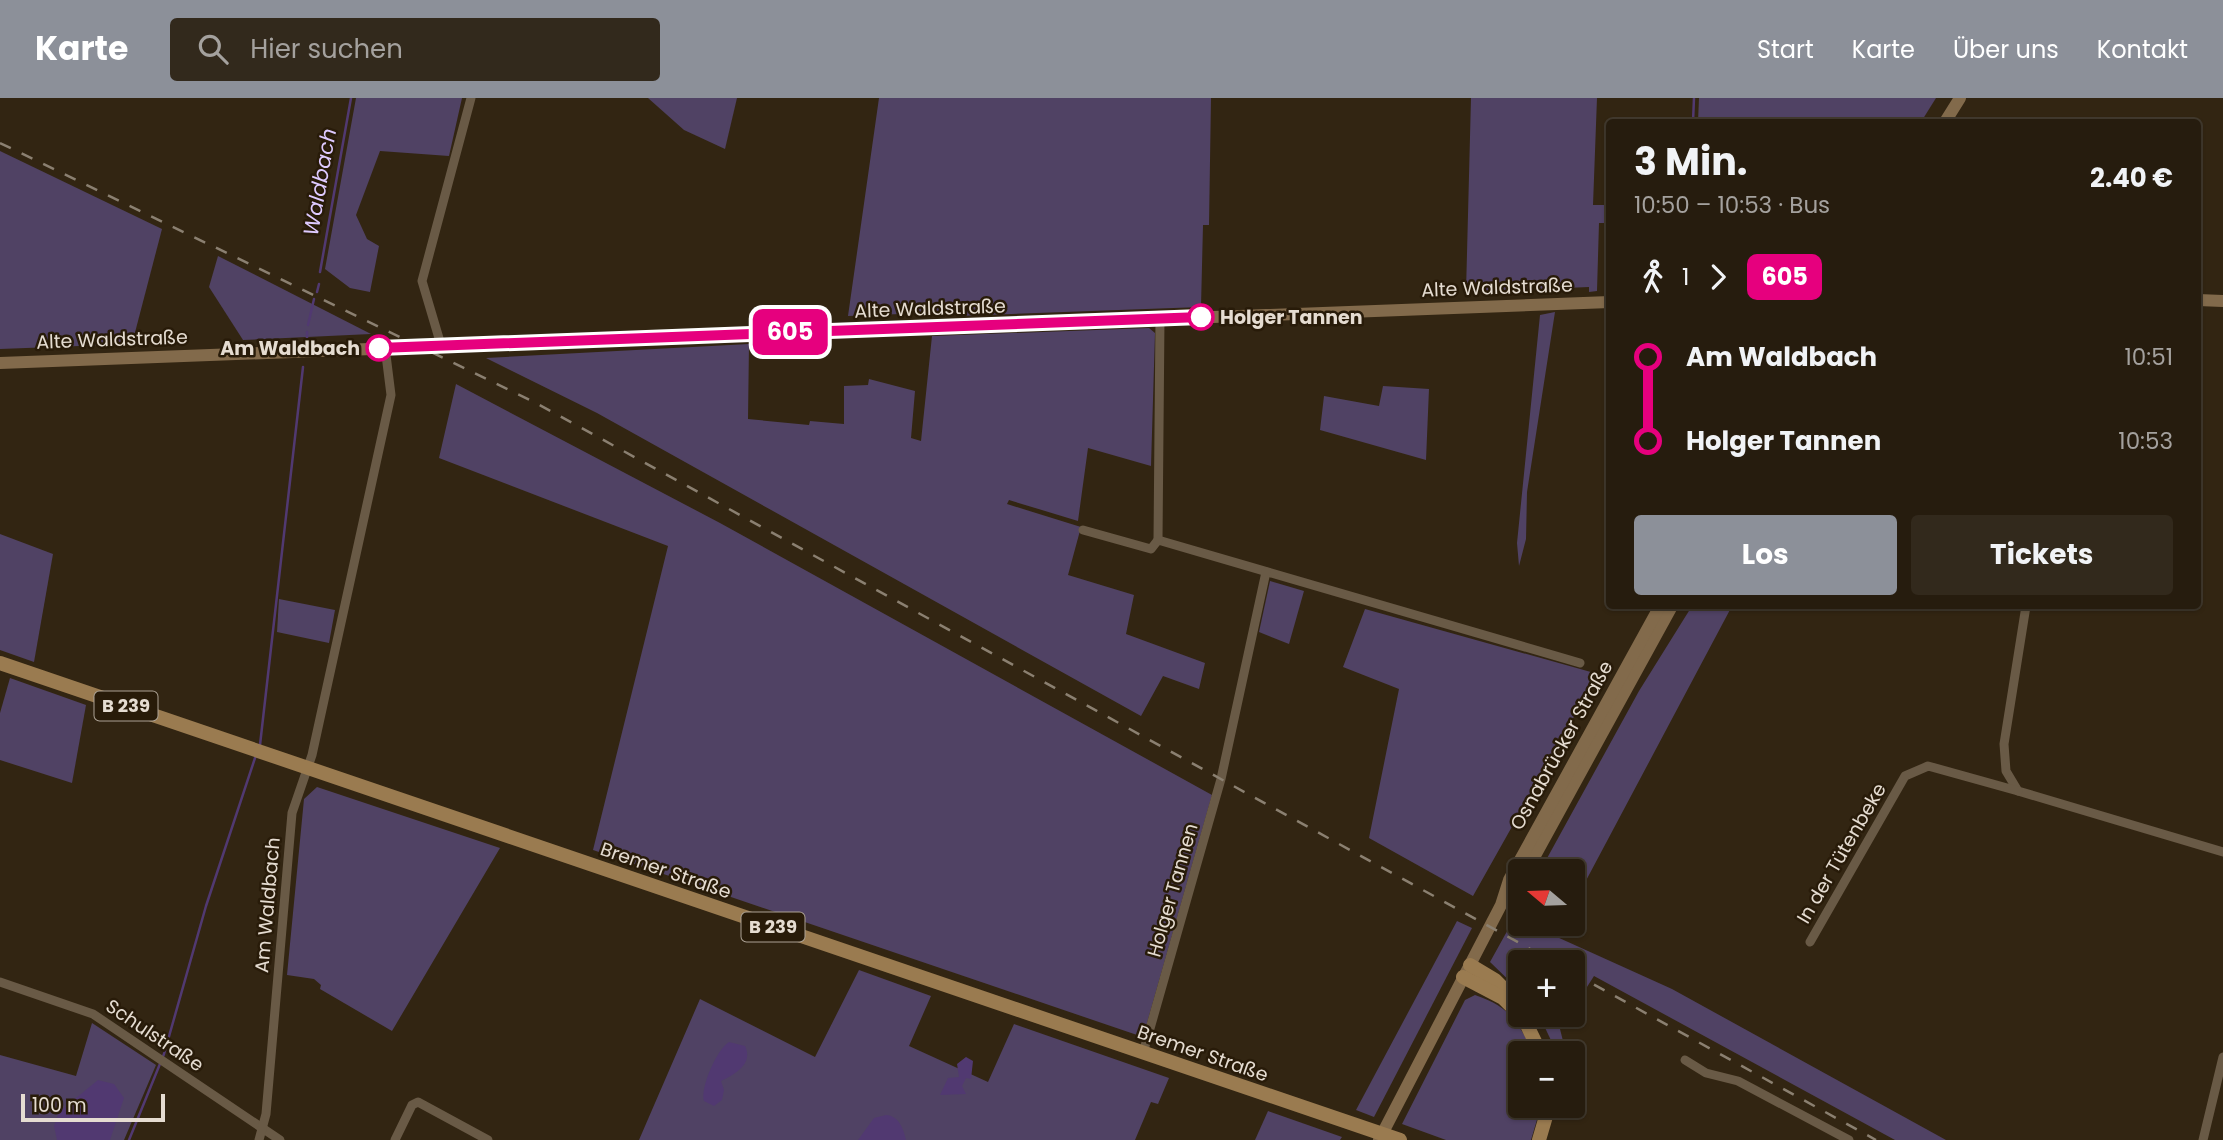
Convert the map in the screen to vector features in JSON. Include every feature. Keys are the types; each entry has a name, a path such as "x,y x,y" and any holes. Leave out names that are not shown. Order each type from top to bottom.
{"main road":[{"name":"Bremer Straße","path":"0,663 1400,1140"},
{"path":"1466,971 1495,980 1508,993"},
{"path":"1466,971 1503,998 1524,1019 1535,1041"},
{"path":"1539,1140 1545,1118"},
{"path":"1548,1140 1553,1118"}],"street":[{"path":"441,345 439,331 422,289 422,281 471,98"},
{"path":"1947,119 1960,98"},
{"path":"2201,300 2223,301"},
{"name":"Alte Waldstraße","path":"0,363 1606,302"},
{"path":"1083,530 1151,549 1158,540 1160,319"},
{"name":"Am Waldbach","path":"259,1140 292,813 307,768 391,395 385,348"},
{"path":"1158,540 1580,663"},
{"name":"Holger Tannen","path":"1143,1053 1221,779 1266,572"},
{"name":"Osnabrücker Straße","path":"1379,1140 1501,905 1515,869 1658,609"},
{"name":"Osnabrücker Straße","path":"1533,859 1670,609"},
{"path":"2018,791 2006,771 2004,744 2026,609"},
{"name":"In der Tütenbeke","path":"1810,942 1905,776 1928,766 2223,852"},
{"name":"Osnabrücker Straße","path":"1501,905 1508,897"},
{"name":"Schulstraße","path":"0,982 93,1014 280,1140"},
{"path":"2203,1140 2223,1057"},
{"path":"1685,1060 1706,1073 1738,1081 1849,1140"},
{"path":"395,1140 412,1105 418,1102 488,1140"}],"shaded area":[{"path":"356,98 462,98 449,156 380,151 356,215 367,239 379,246 370,292 350,288 325,269"},
{"path":"648,98 737,98 725,149 684,130"},
{"path":"879,98 1211,98 1209,225 1203,225 1201,307 958,316 954,312 848,316"},
{"path":"1471,98 1597,98 1593,205 1606,205 1606,223 1599,223 1597,291 1589,292 1589,287 1466,292"},
{"path":"1699,98 1936,98 1923,119 1698,119"},
{"path":"0,151 162,229 132,344 0,349"},
{"path":"218,256 371,334 243,340 209,287"},
{"path":"1555,312 1527,492 1526,539 1519,566 1517,543 1540,315"},
{"path":"1149,328 1155,333 1151,466 1088,448 1078,521 1009,500 1007,504 1081,527 1068,575 1134,595 1126,634 1205,663 1199,689 1163,676 1141,716 597,413 486,358 749,344 748,419 809,425 810,421 844,424 844,386 868,385 869,379 915,391 911,438 921,441 932,336"},
{"path":"456,384 720,523 1212,795 1143,1037 593,850 668,546 439,458"},
{"path":"1383,386 1429,389 1426,460 1320,430 1324,396 1379,406"},
{"path":"0,534 53,554 34,662 0,650"},
{"path":"1270,581 1304,591 1289,644 1259,632"},
{"path":"279,599 335,610 329,643 277,632"},
{"path":"1365,609 1598,674 1473,896 1369,838 1399,689 1343,667"},
{"path":"1690,609 1730,609 1586,881 1586,859 1547,859 1639,691"},
{"path":"10,678 86,705 72,783 0,760 0,713"},
{"path":"317,787 500,848 392,1031 320,989 321,985 314,979 287,975 304,799"},
{"path":"1457,921 1472,928 1374,1117 1356,1110"},
{"path":"1508,929 1508,936 1557,936 1672,989 1946,1140 1895,1140 1594,976 1585,990 1585,950 1508,950 1508,979 1490,962"},
{"path":"859,970 931,996 909,1046 988,1082 1014,1024 1169,1078 1158,1104 1151,1102 1135,1140 639,1140 700,999 815,1057"},
{"path":"1475,995 1496,1004 1508,1013 1508,1027 1519,1027 1528,1041 1508,1041 1508,1118 1537,1118 1531,1140 1446,1140 1402,1124 1465,1000"},
{"path":"92,1023 156,1065 124,1140 0,1140 0,1055 76,1076"},
{"path":"1545,1027 1559,1027 1563,1041 1551,1041"},
{"path":"729,1042 745,1046 747,1058 737,1072 721,1081 724,1090 722,1100 714,1106 704,1101 703,1095 715,1060"},
{"path":"966,1057 973,1061 971,1079 966,1078 962,1086 966,1094 940,1095 948,1078 959,1077 957,1064"},
{"path":"98,1080 114,1084 124,1098 110,1140 57,1140 54,1126 59,1112"},
{"path":"1268,1111 1342,1137 1340,1140 1255,1140"},
{"path":"886,1115 897,1120 906,1140 858,1140 874,1118"}],"waterway":[{"name":"Waldbach","path":"320,272 351,98"},
{"path":"1693,119 1694,98"},
{"name":"Waldbach","path":"317,292 319,284"},
{"name":"Waldbach","path":"308,325 314,299"},
{"name":"Waldbach","path":"307,332 307,339"},
{"path":"260,745 303,367"},
{"path":"129,1140 164,1054 206,906 256,755"}],"railway":[{"path":"0,143 536,403 1532,950"},
{"path":"1585,980 1876,1140"}],"bus line":[{"name":"605","path":"379,348 1201,317"}],"place":[{"name":"Holger Tannen","path":"1201,317"},
{"name":"Am Waldbach","path":"379,348"}]}
